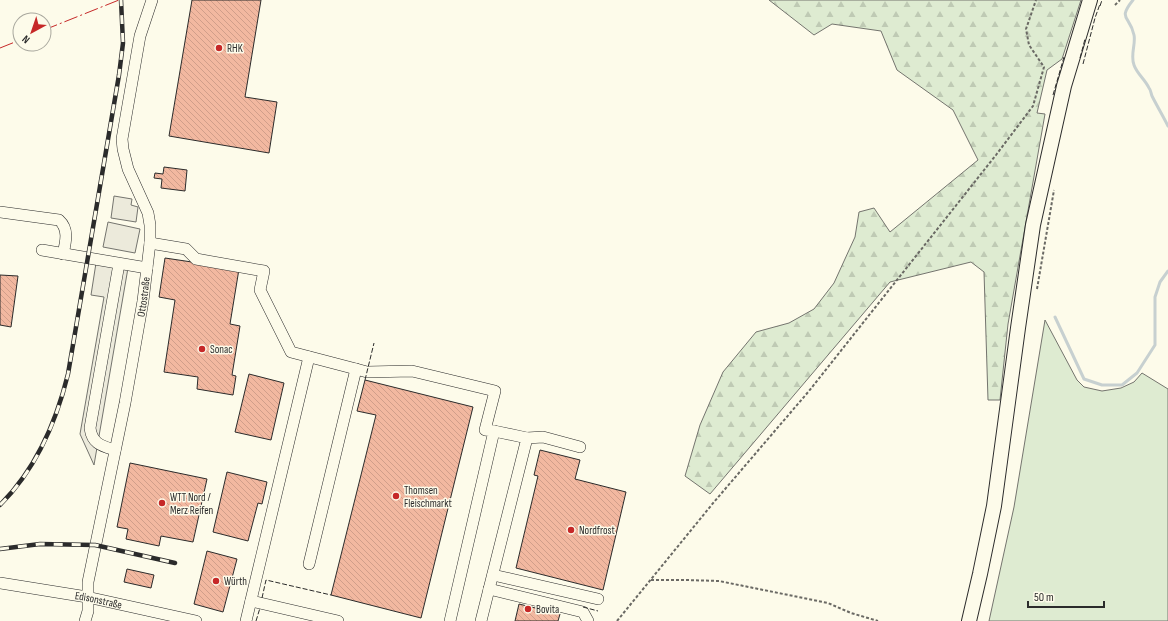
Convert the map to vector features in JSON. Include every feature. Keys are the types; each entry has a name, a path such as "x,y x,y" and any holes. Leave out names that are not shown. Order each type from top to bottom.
{"main road":[{"path":"969,621 994,506 1016,335 1033,225 1064,86 1090,0"}],"street":[{"name":"Ottostraße","path":"86,621 88,611 87,597 89,574 126,403 143,301 150,243 148,213 128,169 122,139 140,36 152,0"},
{"path":"0,212 59,220 63,223 66,233 63,254"},
{"path":"150,243 186,249 196,259 264,271 260,290 291,352 367,372 412,371 495,391 485,430 527,438 543,437 580,447"},
{"path":"42,250 147,268"},
{"path":"115,450 97,443 91,435 90,428 119,264"},
{"path":"246,621 309,357"},
{"path":"309,564 356,369"},
{"path":"450,621 494,431"},
{"path":"481,621 527,438"},
{"path":"493,575 598,599"},
{"name":"Edisonstraße","path":"0,583 87,597 174,619 196,621"},
{"path":"489,589 582,612 588,621"},
{"path":"251,601 338,621"}],"path":[{"path":"618,621 714,502 809,391 920,252 1033,106 1044,67 1028,45 1026,29 1036,0"},
{"path":"1115,5 1120,0"},
{"path":"1036,296 1054,188"},
{"path":"650,580 719,581 828,603 851,613 878,621"}],"green space":[{"path":"769,0 1081,0 1062,59 1047,70 1037,113 1045,114 1008,324 1000,400 988,400 984,272 971,262 890,282 710,494 685,476 700,425 723,372 756,332 789,323 814,309 834,283 855,237 859,212 874,208 890,232 978,160 953,110 897,70 881,31 832,24 814,35"},
{"path":"1045,320 1077,380 1084,387 1102,391 1121,388 1134,382 1142,373 1168,389 1168,621 989,621 1014,507"}],"shaded area":[{"path":"114,196 132,199 131,205 138,207 136,222 111,218"},
{"path":"108,222 140,229 135,253 103,247"},
{"path":"96,263 128,268 94,465 80,434 104,297 91,295"}],"building":[{"name":"RHK","path":"192,0 261,0 245,97 277,102 269,153 169,136"},
{"path":"164,167 187,170 185,191 161,188 162,179 154,178 155,173 163,174"},
{"name":"Sonac","path":"165,258 239,269 230,324 240,326 232,375 236,376 233,395 197,389 198,377 164,372 175,300 159,297"},
{"path":"0,275 18,276 11,327 0,325"},
{"path":"249,374 284,383 271,440 235,432"},
{"path":"365,380 473,407 421,618 331,595 376,415 357,411"},
{"name":"Nordfrost","path":"540,450 580,460 575,479 626,492 603,590 516,568 538,476 534,475"},
{"name":"WTT Nord / Merz Reifen","path":"130,463 207,479 193,542 161,536 159,546 126,539 128,529 117,527"},
{"path":"227,472 267,482 262,504 258,503 248,541 213,532"},
{"name":"Würth","path":"207,551 237,559 223,612 194,604"},
{"path":"127,569 154,575 151,588 124,582"},
{"name":"Bovita","path":"519,604 560,614 558,621 515,621"}],"waterway":[{"path":"1133,0 1128,6 1125,15 1134,35 1134,65 1150,89 1152,96 1168,126"},
{"path":"1055,317 1084,379 1102,385 1122,385 1137,373 1155,345 1155,297 1160,282 1168,271"}],"railway":[{"path":"0,505 24,476 43,444 51,427 68,374 119,75 123,43 121,0"},
{"path":"0,549 40,544 95,545 175,563"}],"fence":[{"path":"1100,6 1102,0"},
{"path":"1083,64 1100,4"},
{"path":"1080,58 1085,39"},
{"path":"1053,95 1064,57"},
{"path":"365,380 374,343"},
{"path":"262,598 266,580 331,595"},
{"path":"583,607 598,611"},
{"path":"256,621 260,608"}],"power":[{"path":"52,27 119,0"},
{"path":"0,48 12,43"}],"place":[{"name":"RHK","path":"219,48"},
{"name":"Sonac","path":"202,349"},
{"name":"Thomsen Fleischmarkt","path":"396,496"},
{"name":"WTT Nord / Merz Reifen","path":"162,503"},
{"name":"Nordfrost","path":"571,530"},
{"name":"Würth","path":"216,581"},
{"name":"Bovita","path":"528,609"}]}
